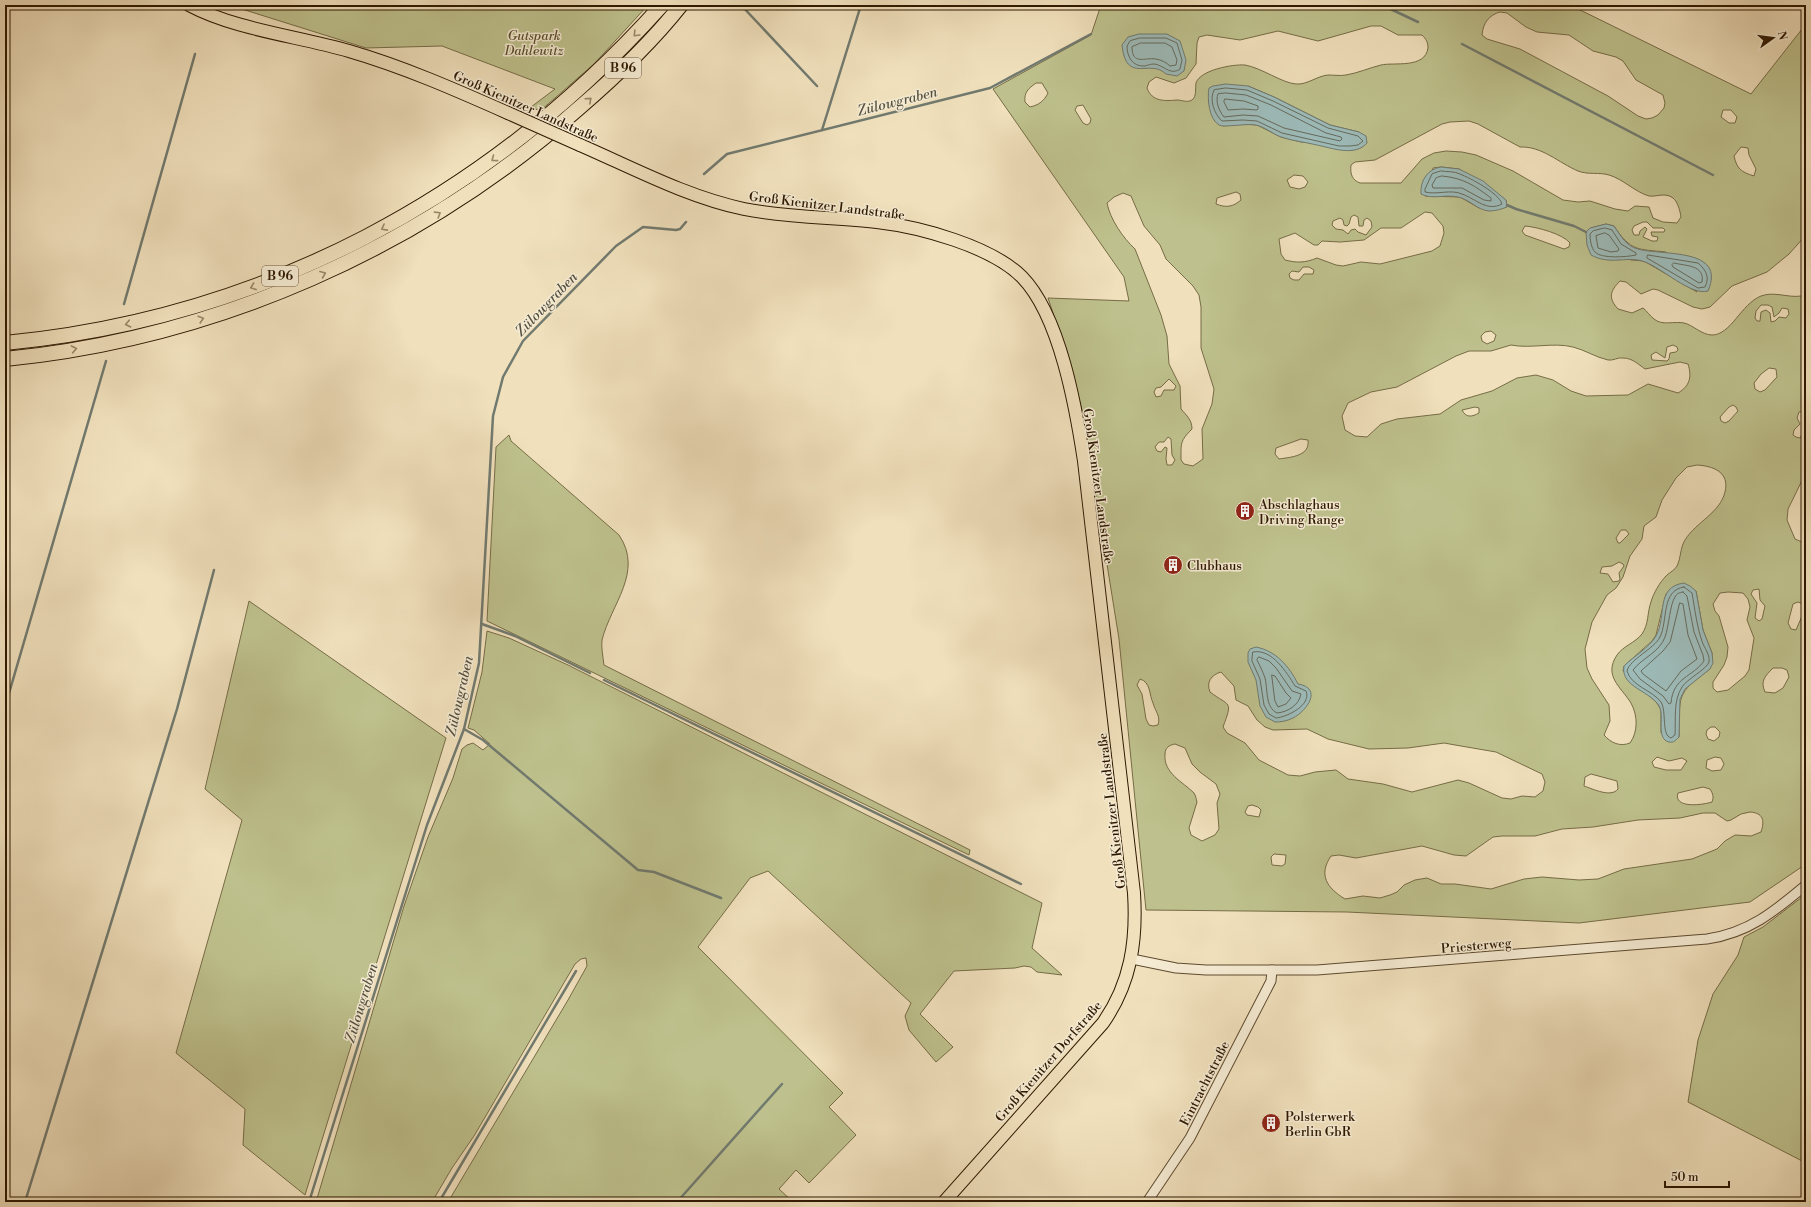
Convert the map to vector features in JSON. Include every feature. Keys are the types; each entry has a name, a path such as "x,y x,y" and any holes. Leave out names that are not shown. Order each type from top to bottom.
{"highway":[{"name":"B 96","path":"5,343 62,336 102,329 147,319 215,300 265,282 315,261 383,228 427,204 484,166 545,119 603,67 662,5"},
{"name":"B 96","path":"5,359 36,356 135,336 224,312 267,297 329,272 391,240 436,215 492,177 544,138 614,77 681,5"}],"main road":[{"name":"Groß Kienitzer Landstraße","path":"189,5 200,11 227,21 318,43 384,62 440,83 695,194 727,205 760,212 880,223 906,227 983,251 1012,268 1030,287 1041,302 1054,332 1070,390 1081,441 1131,858 1136,920"},
{"name":"Groß Kienitzer Dorfstraße","path":"944,1202 1102,1023 1117,1000 1132,958 1136,920"}],"street":[{"name":"Priesterweg","path":"1132,958 1176,968 1206,970 1340,970 1725,937 1742,931 1758,921 1806,885"},
{"name":"Eintrachtstraße","path":"1147,1202 1190,1138 1271,981 1272,970"}],"green space":[{"name":"Gutspark Dahlewitz","path":"229,5 648,5 594,64 540,111 531,107 555,89 442,46 366,48"},
{"path":"1101,5 1570,5 1751,94 1806,24 1806,235 1789,254 1767,272 1732,286 1710,307 1702,309 1693,307 1653,289 1641,294 1626,282 1620,281 1612,291 1612,298 1618,309 1632,313 1643,308 1657,321 1664,323 1684,323 1708,335 1712,335 1719,334 1725,330 1748,305 1761,296 1776,294 1801,296 1806,291 1806,411 1799,412 1797,418 1800,424 1794,430 1793,435 1800,438 1806,427 1806,472 1788,509 1787,520 1795,539 1802,542 1806,541 1806,864 1750,902 1579,923 1347,912 1146,910 1119,639 1083,415 1071,367 1048,298 1129,301 1124,277 993,89 1091,35","holes":["1496,13 1507,13 1526,27 1537,32 1569,35 1593,51 1616,57 1623,61 1636,80 1663,95 1665,103 1664,108 1658,115 1652,118 1646,119 1638,116 1608,96 1520,49 1487,39 1482,35 1485,23","1371,26 1381,26 1398,35 1422,35 1428,44 1428,48 1426,55 1415,62 1381,65 1346,75 1328,75 1300,84 1290,83 1245,65 1225,67 1210,71 1199,78 1196,83 1195,96 1190,101 1159,100 1152,96 1147,88 1149,82 1156,77 1174,83 1186,78 1196,64 1197,43 1199,37 1207,35 1240,40 1278,31 1318,41","1036,83 1042,83 1048,93 1041,102 1030,107 1025,102 1027,91","1248,86 1274,97 1330,125 1359,132 1367,143 1360,148 1301,142 1281,137 1257,125 1242,124 1223,126","1083,105 1091,119 1090,123 1087,125 1083,123 1075,110 1077,106","1723,110 1731,110 1737,117 1735,123 1729,123 1721,117","1469,121 1478,124 1520,147 1528,147 1543,152 1578,171 1609,175 1649,196 1670,196 1676,202 1681,217 1677,223 1663,222 1653,218 1649,207 1635,206 1628,211 1615,209 1590,201 1578,202 1563,200 1513,171 1476,155 1462,152 1446,151 1434,153 1422,159 1401,183 1360,183 1355,180 1351,174 1351,165 1355,162 1375,160 1442,124","1741,147 1748,148 1749,155 1756,169 1754,176 1740,169 1734,156","1441,167 1459,169 1506,200 1507,207 1479,208 1460,197 1425,196 1433,168","1294,175 1303,176 1308,182 1305,187 1299,189 1290,187 1287,180","1236,192 1240,194 1241,200 1232,205 1223,206 1216,204 1217,198","1123,193 1131,196 1144,226 1160,245 1166,259 1193,286 1199,295 1201,307 1201,348 1214,389 1212,404 1202,429 1203,459 1193,466 1184,464 1181,460 1182,443 1192,429 1192,426 1189,418 1181,409 1180,386 1169,364 1167,336 1161,315 1135,249 1122,234 1111,215 1107,203 1114,197","1425,212 1432,213 1443,226 1444,233 1440,246 1432,251 1380,264 1361,262 1343,266 1317,258 1301,262 1285,260 1281,254 1279,239 1295,233 1314,245 1318,245 1322,241 1340,242 1364,240 1381,228 1401,228","1354,215 1358,217 1359,226 1363,226 1364,220 1367,218 1371,221 1372,227 1366,235 1355,229 1351,230 1348,234 1343,230 1336,229 1332,225 1333,221 1340,218 1343,220 1344,225 1347,226 1351,217","1643,222 1647,222 1653,228 1663,228 1665,230 1664,232 1651,232 1652,236 1658,237 1657,241 1652,241 1643,237 1647,229 1645,227 1640,231 1639,235 1634,235 1632,230 1634,226","1606,224 1614,226 1625,241 1636,248 1666,252 1697,292 1644,261 1631,260 1591,228","1525,226 1549,232 1567,240 1570,243 1569,247 1564,249 1525,235 1522,231","1303,267 1309,267 1314,270 1313,274 1304,274 1299,280 1290,278 1289,274 1292,271 1299,272","1761,305 1768,305 1772,307 1774,317 1782,308 1788,309 1789,314 1786,318 1779,317 1775,321 1771,322 1770,313 1766,310 1761,312 1760,321 1757,321 1755,318 1756,311","1491,331 1496,335 1494,341 1487,344 1482,341 1481,336 1485,332","1511,345 1558,345 1573,347 1608,360 1626,358 1645,369 1680,362 1688,364 1690,373 1689,381 1678,393 1648,384 1628,395 1586,396 1571,391 1553,380 1536,375 1517,378 1492,391 1461,400 1440,414 1397,419 1381,424 1367,437 1355,436 1345,430 1342,416 1348,403 1371,392 1397,387 1456,356 1469,351 1491,351","1673,345 1677,347 1678,350 1670,353 1667,361 1652,360 1651,355 1656,352 1665,358 1667,347","1769,368 1776,369 1777,377 1765,390 1760,392 1755,389 1754,383 1761,374","1169,379 1176,386 1174,390 1164,390 1161,396 1156,397 1154,392 1156,388 1161,387","1733,405 1738,411 1729,421 1725,423 1721,421 1720,417 1729,407","1475,407 1479,408 1479,413 1467,416 1462,410","1168,437 1171,439 1172,455 1175,460 1172,465 1167,465 1167,448 1165,447 1161,452 1157,451 1155,447 1159,442 1164,442","1301,439 1308,440 1308,445 1303,453 1279,459 1275,454 1276,448","1697,465 1709,467 1719,471 1723,475 1726,485 1725,492 1718,506 1685,540 1677,566 1659,585 1653,595 1647,622 1642,634 1622,649 1613,662 1612,669 1615,681 1631,703 1636,718 1636,729 1633,739 1630,743 1623,745 1613,742 1604,735 1610,721 1609,705 1592,679 1587,668 1585,649 1592,622 1607,595 1616,588 1623,577 1630,556 1642,539 1644,526 1656,517 1662,500 1676,478 1687,467","1621,530 1626,530 1629,534 1620,543 1618,543 1616,538","1619,562 1624,566 1619,573 1619,581 1613,582 1608,574 1600,573 1602,567 1612,566","1759,589 1760,600 1765,606 1762,619 1759,621 1755,618 1757,603 1751,594 1753,590","1696,591 1703,630 1712,653 1710,669 1691,684 1682,697 1679,713 1679,737 1661,733 1661,710 1657,703 1623,671 1624,666 1652,641 1656,635 1666,594","1720,593 1743,593 1748,599 1750,607 1747,620 1754,638 1749,670 1745,676 1728,690 1717,692 1713,688 1713,682 1724,665 1728,647 1719,616 1715,611 1713,604","1798,602 1803,604 1805,609 1796,630 1791,629 1788,623 1793,604","1773,668 1782,668 1787,670 1789,677 1783,688 1775,693 1765,692 1763,682","1221,672 1234,686 1236,700 1248,706 1257,720 1265,727 1273,730 1307,729 1328,739 1369,749 1408,748 1444,743 1496,752 1542,774 1545,782 1543,791 1535,797 1522,796 1511,799 1502,798 1469,783 1458,780 1412,792 1383,784 1348,779 1336,770 1315,772 1300,776 1288,775 1259,760 1245,743 1227,733 1223,727 1229,708 1226,703 1210,692 1210,679 1214,675","1140,679 1148,686 1158,716 1158,725 1149,725 1146,719 1142,694 1137,685","1711,727 1715,727 1720,732 1719,737 1714,741 1708,739 1706,734 1707,730","1175,744 1185,748 1192,764 1216,784 1220,794 1217,803 1219,829 1215,835 1202,841 1191,835 1189,828 1197,802 1196,796 1170,772 1165,761 1165,752 1167,748","1657,757 1669,761 1682,758 1687,761 1681,770 1666,770 1654,767 1652,762","1715,757 1721,758 1724,764 1721,770 1712,771 1706,768 1707,760","1591,774 1617,781 1618,789 1615,792 1607,793 1584,786 1585,777","1703,787 1710,789 1713,796 1712,802 1690,805 1680,802 1678,793","1252,805 1258,807 1261,810 1259,817 1247,815 1245,812 1248,806","1750,812 1758,814 1763,821 1761,832 1751,836 1735,835 1725,841 1717,849 1692,859 1624,869 1598,879 1579,880 1542,877 1524,879 1491,889 1455,884 1441,884 1427,878 1415,880 1404,885 1397,892 1380,898 1363,896 1345,899 1329,886 1325,875 1325,869 1331,856 1339,855 1356,858 1422,846 1454,855 1466,856 1493,837 1535,836 1562,829 1593,827 1638,820 1680,818 1703,813 1715,813 1727,821 1741,814","1274,854 1286,855 1285,864 1282,866 1272,865 1271,857"]},
{"path":"509,435 511,441 619,535 626,549 628,562 627,575 602,640 604,665 970,850 969,855 487,621 496,447"},
{"path":"249,601 446,738 305,1195 243,1145 245,1109 176,1053 242,820 205,789"},
{"path":"487,631 509,638 568,665 1042,903 1032,948 1062,975 1037,972 1031,967 1024,966 1015,968 954,971 920,1014 953,1047 936,1062 909,1030 905,1016 911,1003 768,871 750,878 698,947 843,1093 829,1107 856,1135 809,1183 796,1170 779,1189 793,1202 448,1202 568,1000 587,966 586,958 581,959 575,964 474,1136 452,1168 432,1202 316,1202 404,906 428,837 453,778 462,749 473,743 483,750 490,744 474,730 468,728 482,672"},
{"path":"1806,894 1806,1163 1688,1102 1698,1040 1713,994 1738,955 1744,937 1763,927"}],"water":[{"path":"1139,34 1167,34 1180,41 1186,60 1184,71 1177,76 1166,74 1153,68 1133,68 1128,64 1124,57 1122,45 1128,37"},
{"path":"1226,84 1248,86 1274,97 1330,125 1359,132 1366,136 1367,143 1356,150 1350,151 1278,136 1263,127 1256,125 1219,125 1211,114 1208,98 1209,88"},
{"path":"1441,167 1459,169 1483,181 1506,200 1507,207 1489,211 1481,209 1458,197 1430,197 1421,194 1423,180 1432,170"},
{"path":"1606,224 1614,226 1624,240 1634,248 1689,256 1701,260 1708,267 1711,277 1708,291 1701,291 1685,286 1652,265 1639,260 1605,260 1591,255 1587,245 1586,232 1590,228"},
{"path":"1684,583 1696,591 1703,630 1712,653 1713,663 1710,669 1685,689 1680,699 1679,737 1675,741 1669,742 1665,740 1661,733 1660,708 1651,697 1627,679 1624,673 1624,666 1645,648 1656,636 1661,620 1665,596 1669,590"},
{"path":"1256,647 1276,656 1286,665 1298,684 1306,686 1310,690 1310,700 1307,705 1298,715 1293,718 1275,722 1266,717 1260,706 1256,680 1248,662 1248,653 1250,649"}],"waterway":[{"path":"741,5 817,86"},
{"path":"822,130 861,5"},
{"path":"1382,5 1418,22"},
{"name":"Zülowgraben","path":"704,174 727,154 990,88 1091,34"},
{"path":"1462,44 1713,175"},
{"path":"124,304 195,54"},
{"path":"1507,205 1574,226 1586,232"},
{"name":"Zülowgraben","path":"309,1202 427,825 464,729 479,663 493,416 503,377 523,341 616,246 643,227 676,230 680,229 686,222"},
{"path":"5,707 106,361"},
{"path":"25,1202 177,709 214,570"},
{"path":"482,624 515,636 590,673"},
{"path":"604,680 1021,884"},
{"path":"464,729 483,740 638,870 654,872 721,898"},
{"path":"439,1202 576,971"},
{"path":"677,1202 782,1084"}],"place":[{"name":"Abschlaghaus Driving Range","path":"1245,511"},
{"name":"Clubhaus","path":"1173,565"},
{"name":"Polsterwerk Berlin GbR","path":"1271,1123"}]}
